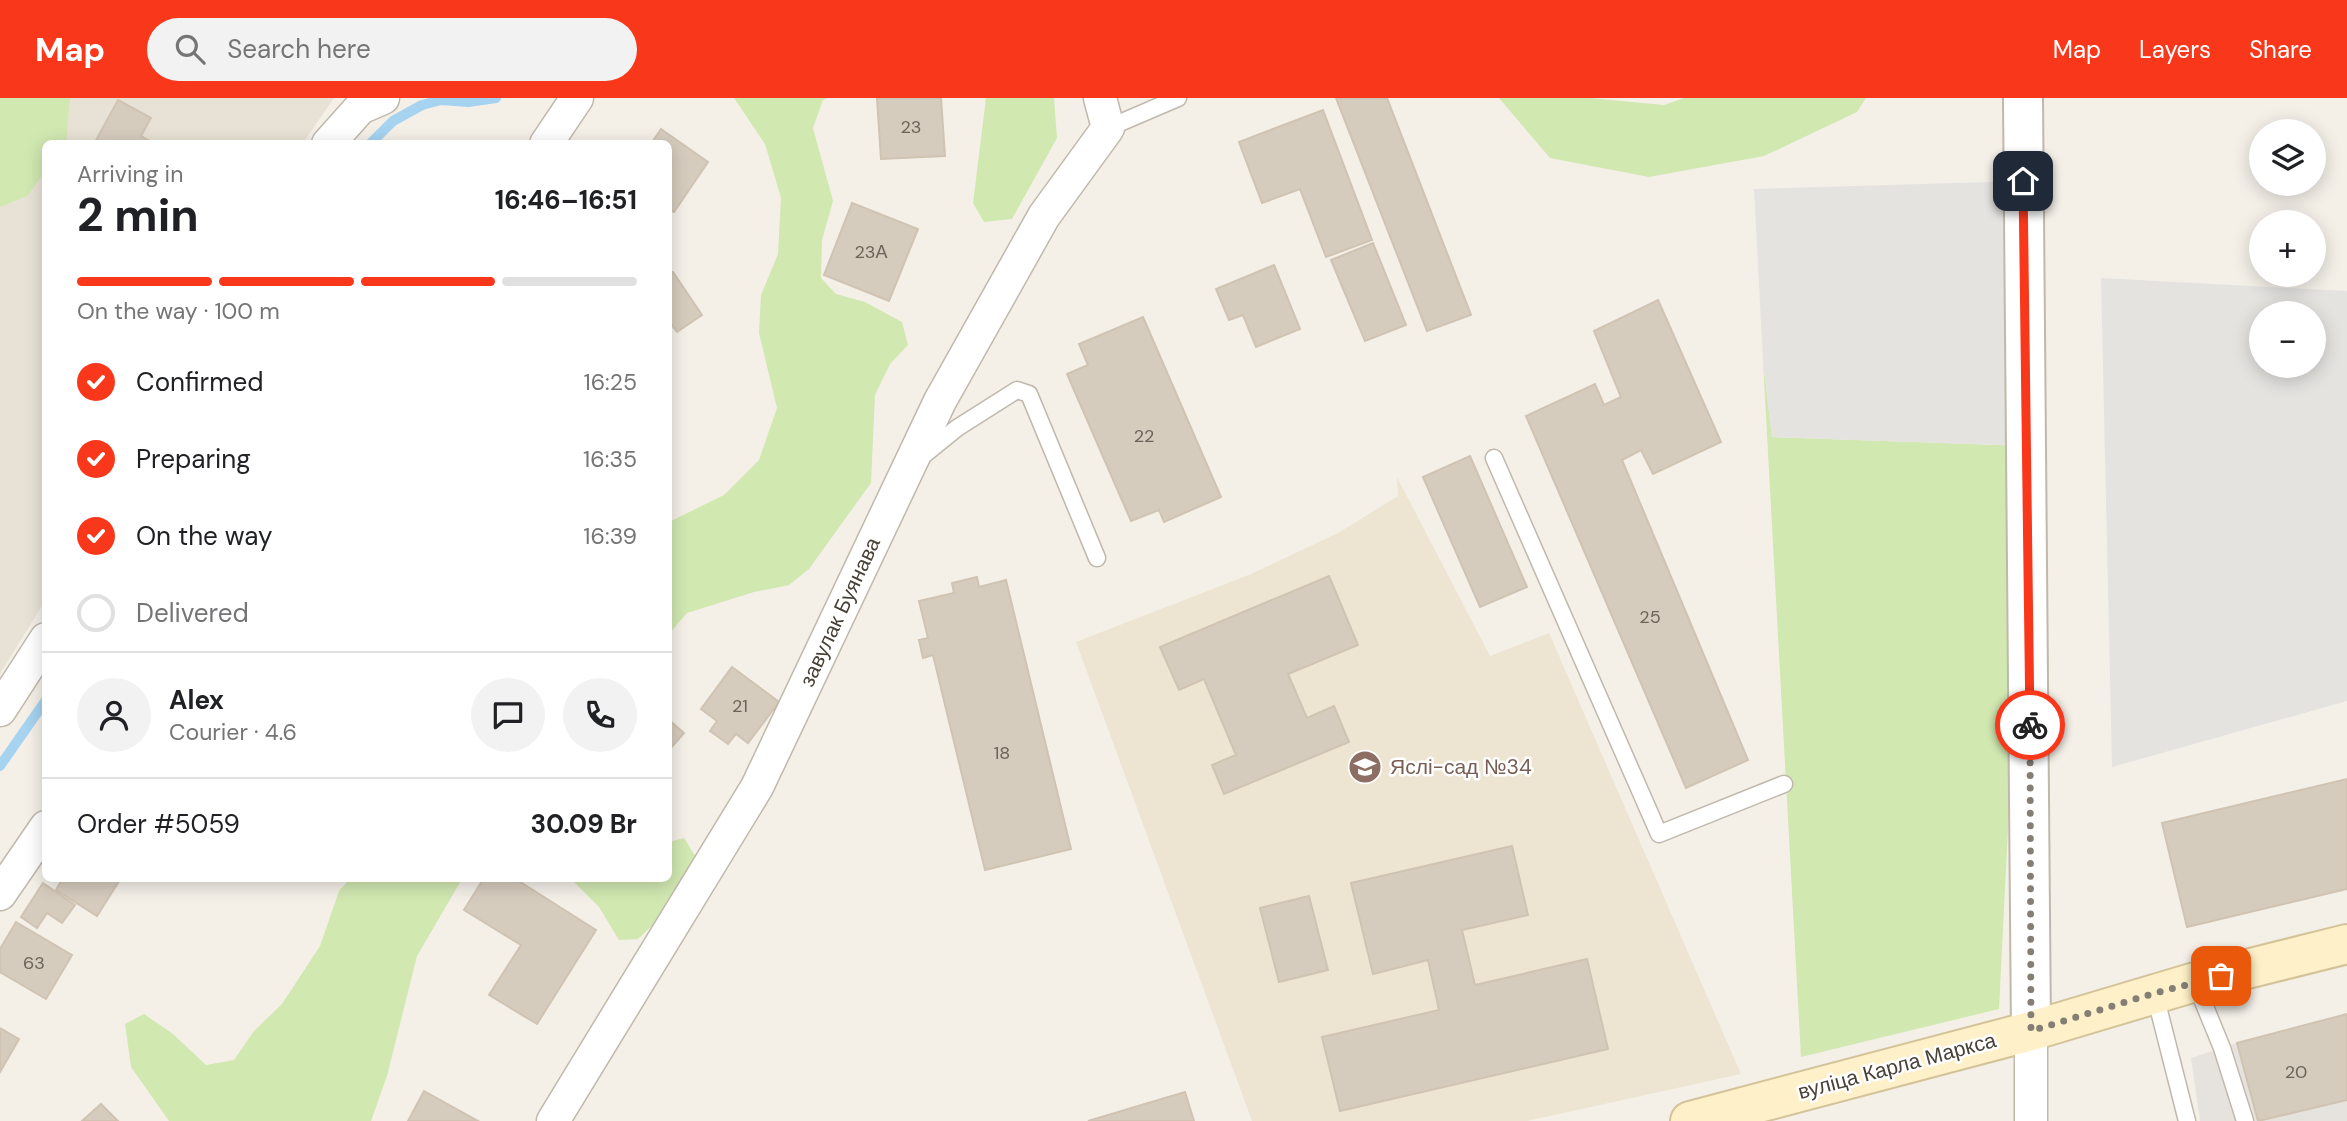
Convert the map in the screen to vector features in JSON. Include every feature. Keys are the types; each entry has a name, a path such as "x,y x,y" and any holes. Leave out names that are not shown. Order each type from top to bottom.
{"main road":[{"name":"вуліца Карла Маркса","path":"1690,1121 2031,1031 2155,993 2347,944"}],"street":[{"path":"332,140 360,108 383,98"},
{"path":"549,140 577,98"},
{"path":"1100,98 1108,128"},
{"path":"2023,98 2031,1121"},
{"name":"завулак Буянава","path":"554,1121 757,788 940,401 1044,216 1108,128"},
{"path":"0,710 42,645"},
{"path":"0,894 42,833"}],"lane":[{"path":"1108,128 1178,98"},
{"path":"908,468 984,410 1017,390 1029,394 1097,558"},
{"path":"1494,458 1659,834 1784,784"},
{"path":"2196,982 2222,1048 2245,1121"},
{"path":"2155,993 2188,1121"}],"shaded area":[{"path":"0,98 334,98 305,140 42,140 42,606 0,674"},
{"path":"2023,181 2027,446 1772,437 1763,361 1754,189"},
{"path":"2101,278 2347,291 2347,701 2112,767"},
{"name":"Яслі-сад №34","path":"1397,477 1490,656 1549,633 1741,1074 1527,1121 1252,1121 1076,642 1251,574 1338,533 1398,496"},
{"path":"2347,1014 2347,1121 2200,1121 2191,1058"}],"green space":[{"path":"0,98 70,98 66,140 42,140 42,176 27,196 0,207"},
{"path":"734,98 827,98 823,100 813,128 833,201 822,240 821,278 836,294 865,302 902,322 908,345 890,364 875,395 871,483 809,569 789,585 754,592 687,613 672,630 672,521 724,495 759,460 777,408 759,333 761,295 778,254 781,198 765,144"},
{"path":"986,98 1054,98 1057,138 1012,219 984,222 973,203"},
{"path":"1499,98 1590,98 1664,105 1684,98 1866,98 1857,112 1764,156 1649,177 1550,158"},
{"path":"1763,361 1772,437 2027,446 1999,1009 1801,1057"},
{"path":"684,838 697,859 659,919 638,939 619,940 599,907 574,882 672,882 672,841"},
{"path":"347,882 460,882 417,956 387,1076 371,1121 169,1121 131,1067 125,1024 144,1014 173,1034 206,1065 234,1060 254,1031 282,1004 320,946 339,891"}],"building":[{"path":"877,98 941,98 945,156 881,159"},
{"path":"1336,98 1387,98 1471,315 1427,331"},
{"path":"118,100 151,118 141,136 148,140 96,140"},
{"path":"1323,110 1372,240 1326,257 1300,189 1262,203 1239,142"},
{"path":"661,129 708,162 674,212 672,140 654,140"},
{"path":"852,203 918,229 889,301 824,275"},
{"path":"1373,243 1406,325 1365,341 1331,260"},
{"path":"1274,265 1300,329 1256,347 1243,315 1229,320 1216,289"},
{"path":"672,272 702,315 677,332 672,325"},
{"path":"1658,300 1721,442 1653,474 1641,450 1622,460 1748,760 1686,788 1526,416 1595,384 1604,405 1621,397 1594,331"},
{"path":"1143,317 1221,497 1164,522 1159,510 1131,521 1067,374 1088,365 1079,344"},
{"path":"1470,456 1527,587 1480,607 1423,477"},
{"path":"1329,576 1358,645 1288,674 1307,718 1334,706 1349,742 1224,794 1212,765 1236,755 1204,679 1179,690 1160,647"},
{"path":"977,577 979,587 1006,580 1071,849 985,870 933,655 923,658 919,640 928,638 919,601 954,593 952,583"},
{"path":"732,667 779,702 748,743 736,734 728,744 710,731 717,721 701,709"},
{"path":"672,722 684,733 672,746"},
{"path":"2347,779 2347,889 2187,927 2162,823"},
{"path":"1512,846 1528,915 1462,930 1475,985 1587,959 1608,1049 1340,1111 1322,1037 1439,1010 1428,960 1373,974 1351,883"},
{"path":"61,882 118,882 97,916 56,890"},
{"path":"482,882 520,882 596,930 537,1024 489,995 521,945 464,910"},
{"path":"43,883 75,905 62,923 47,913 37,928 21,917"},
{"path":"1309,896 1328,970 1279,982 1260,908"},
{"path":"16,922 72,955 46,999 0,972 0,949"},
{"path":"2347,1014 2347,1100 2258,1121 2237,1043"},
{"path":"0,1028 19,1039 0,1072"},
{"path":"424,1091 478,1121 408,1121"},
{"path":"1185,1092 1194,1121 1088,1121"},
{"path":"101,1104 118,1121 82,1121"}],"waterway":[{"path":"374,140 393,121 422,105 441,100 468,102 496,98"},
{"path":"0,766 42,706"}],"way so far":[{"path":"2030,725 2031,1031 2221,976"}],"place":[{"name":"Яслі-сад №34","path":"1365,767"}],"route":[{"path":"2023,181 2030,725"}]}
